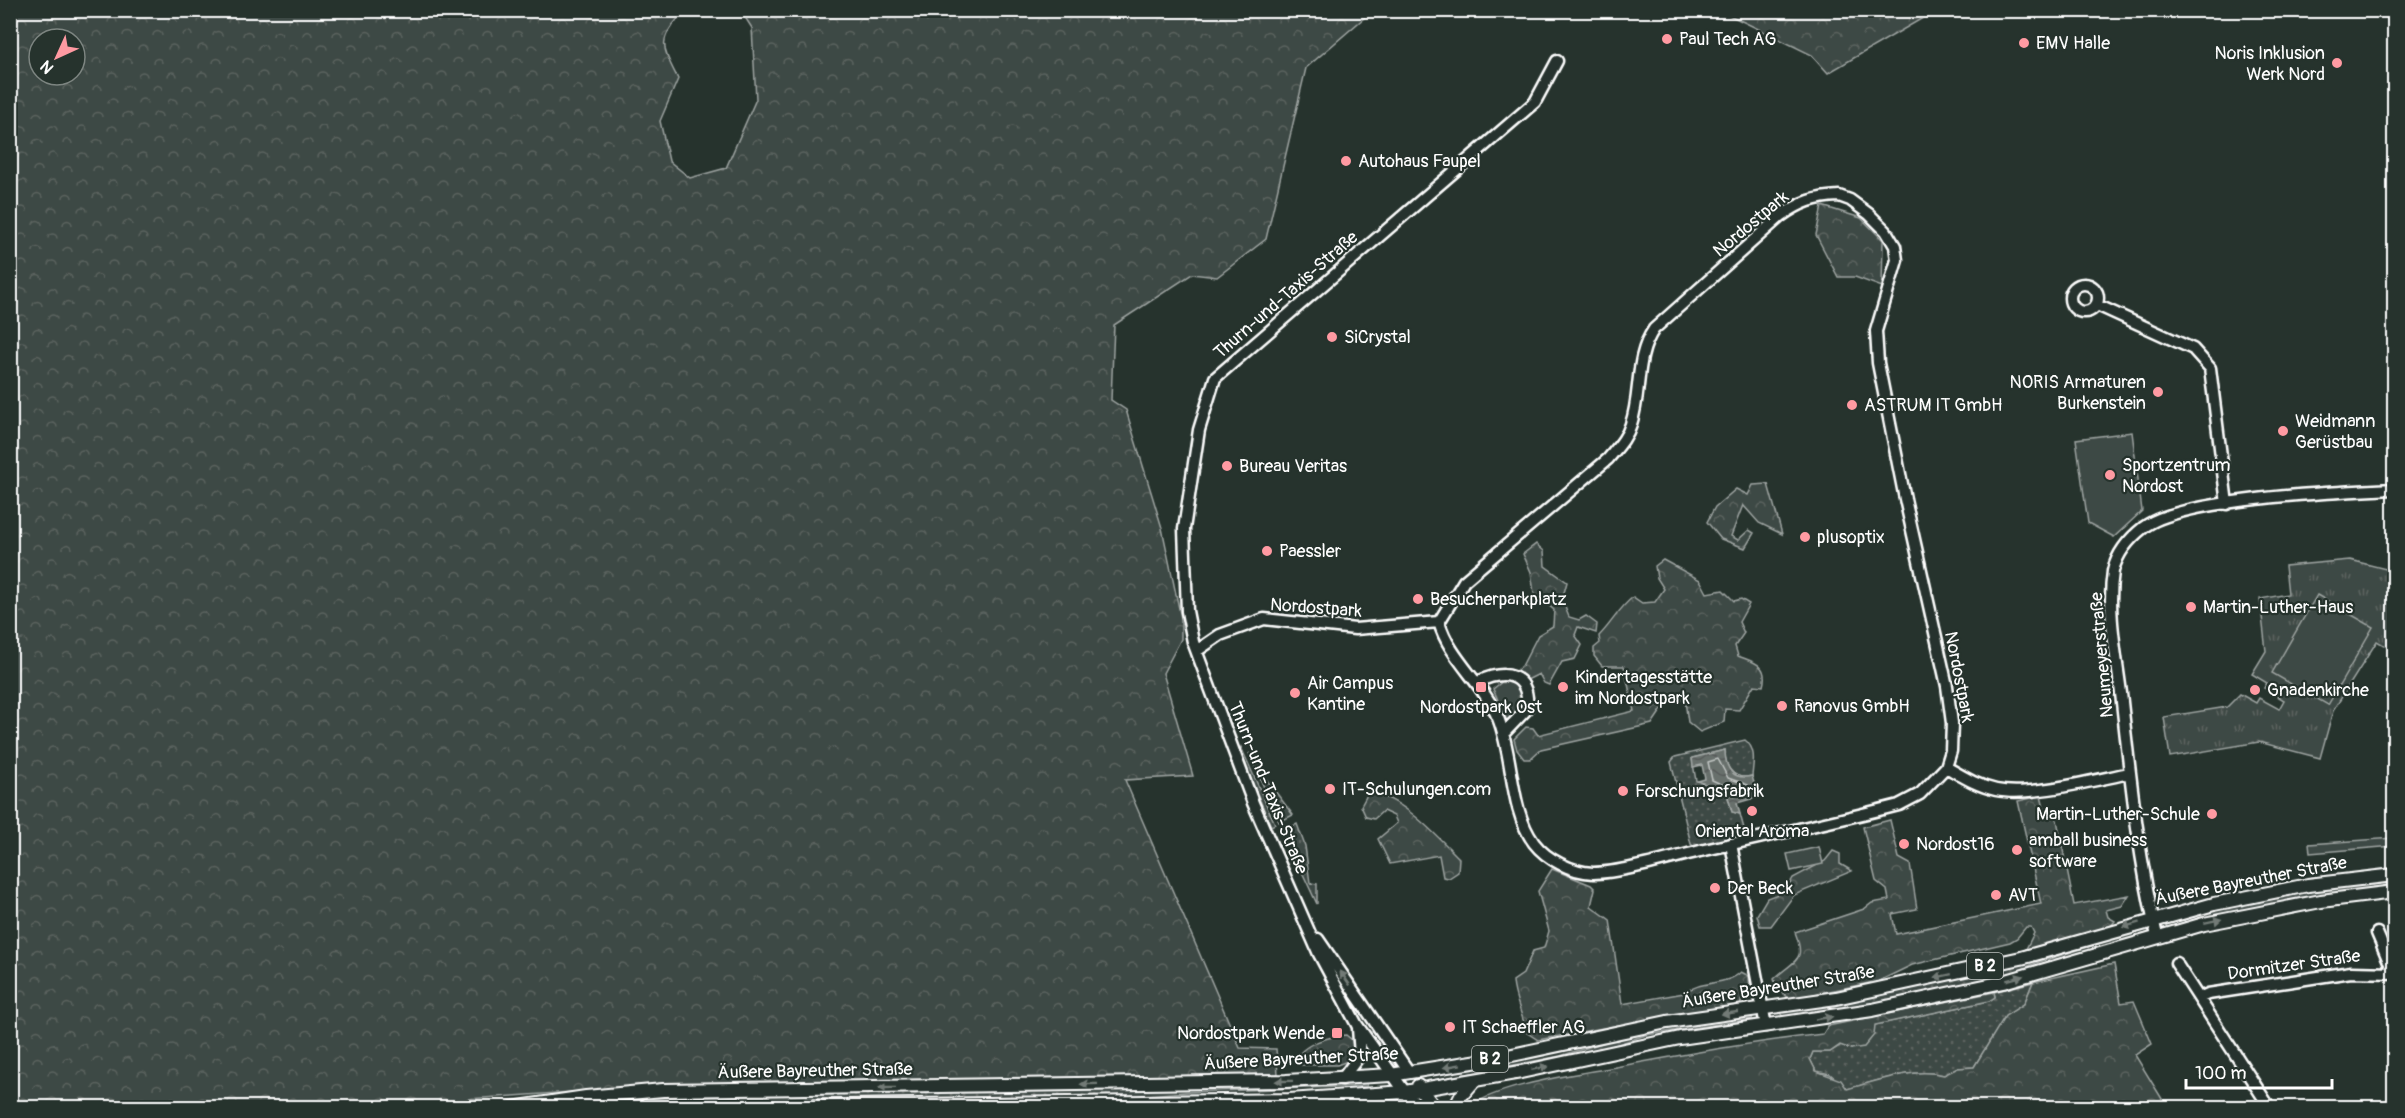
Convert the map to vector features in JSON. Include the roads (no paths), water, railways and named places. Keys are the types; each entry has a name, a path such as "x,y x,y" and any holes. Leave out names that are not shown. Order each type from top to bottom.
{"main road":[{"name":"Äußere Bayreuther Straße","path":"513,1107 663,1090 1342,1079 1391,1075 1498,1058 1652,1025 1836,998 1977,968 2153,919 2272,892 2394,875"},
{"name":"Äußere Bayreuther Straße","path":"690,1107 1271,1101 1405,1092 1474,1081 1662,1041 1847,1014 2003,982 2157,936 2264,911 2394,892"},
{"path":"1409,1072 1420,1090 1435,1107"},
{"path":"1455,1107 1474,1081"},
{"path":"1405,1092 1418,1107"}],"street":[{"name":"Thurn-und-Taxis-Straße","path":"1405,1092 1357,1025 1332,981 1253,803 1198,650 1193,642 1187,610 1184,529 1199,430 1215,378 1535,102 1557,61"},
{"name":"Nordostpark","path":"1198,650 1220,635 1264,619 1355,629 1439,622 1464,581 1608,459 1625,439 1633,418 1643,348 1654,329 1781,216 1800,202 1817,196 1839,196 1850,200 1869,214 1886,231 1896,253 1897,260 1876,331 1878,363 1910,522 1947,686 1953,735 1946,767"},
{"path":"2097,305 2193,349 2210,368 2227,504"},
{"name":"Neumeyerstraße","path":"2157,936 2130,773 2110,605 2114,568 2124,545 2146,526 2182,512 2227,504 2394,489"},
{"path":"1439,622 1442,635 1492,704 1504,733 1523,826 1536,845 1554,861 1575,870 1603,872 1899,805 1920,794 1946,767 1969,781 1997,790 2067,785 2130,773"},
{"path":"1478,682 1495,674 1510,675 1522,682 1529,694 1527,709 1504,733"},
{"path":"1731,844 1766,1026"},
{"name":"Thurn-und-Taxis-Straße","path":"1310,928 1409,1072"},
{"path":"2377,933 2394,973"},
{"path":"2176,963 2270,1107"},
{"name":"Dormitzer Straße","path":"2199,998 2208,994 2351,972 2394,973"},
{"path":"1342,1079 1353,1068 1360,1055 1357,1025"}],"water":[{"path":"1725,750 1731,772 1740,777 1752,776 1758,797 1737,803 1740,814 1732,812 1727,793 1698,781 1705,779 1702,765 1693,767 1692,758"}],"place":[{"name":"Paul Tech AG","path":"1667,39"},
{"name":"EMV Halle","path":"2024,43"},
{"name":"Noris Inklusion Werk Nord","path":"2337,63"},
{"name":"Autohaus Faupel","path":"1346,161"},
{"name":"SiCrystal","path":"1332,337"},
{"name":"NORIS Armaturen Burkenstein","path":"2158,392"},
{"name":"ASTRUM IT GmbH","path":"1852,405"},
{"name":"Weidmann Gerüstbau","path":"2283,431"},
{"name":"Bureau Veritas","path":"1227,466"},
{"name":"Sportzentrum Nordost","path":"2110,475"},
{"name":"plusoptix","path":"1805,537"},
{"name":"Paessler","path":"1267,551"},
{"name":"Besucherparkplatz","path":"1418,599"},
{"name":"Martin-Luther-Haus","path":"2191,607"},
{"name":"Nordostpark Ost","path":"1481,687"},
{"name":"Kindertagesstätte im Nordostpark","path":"1563,687"},
{"name":"Gnadenkirche","path":"2255,690"},
{"name":"Air Campus Kantine","path":"1295,693"},
{"name":"Ranovus GmbH","path":"1782,706"},
{"name":"IT-Schulungen.com","path":"1330,789"},
{"name":"Forschungsfabrik","path":"1623,791"},
{"name":"Oriental Aroma","path":"1752,811"},
{"name":"Martin-Luther-Schule","path":"2212,814"},
{"name":"Nordost16","path":"1904,844"},
{"name":"amball business software","path":"2017,850"},
{"name":"Der Beck","path":"1715,888"},
{"name":"AVT","path":"1996,895"},
{"name":"IT Schaeffler AG","path":"1450,1027"},
{"name":"Nordostpark Wende","path":"1337,1033"}]}
